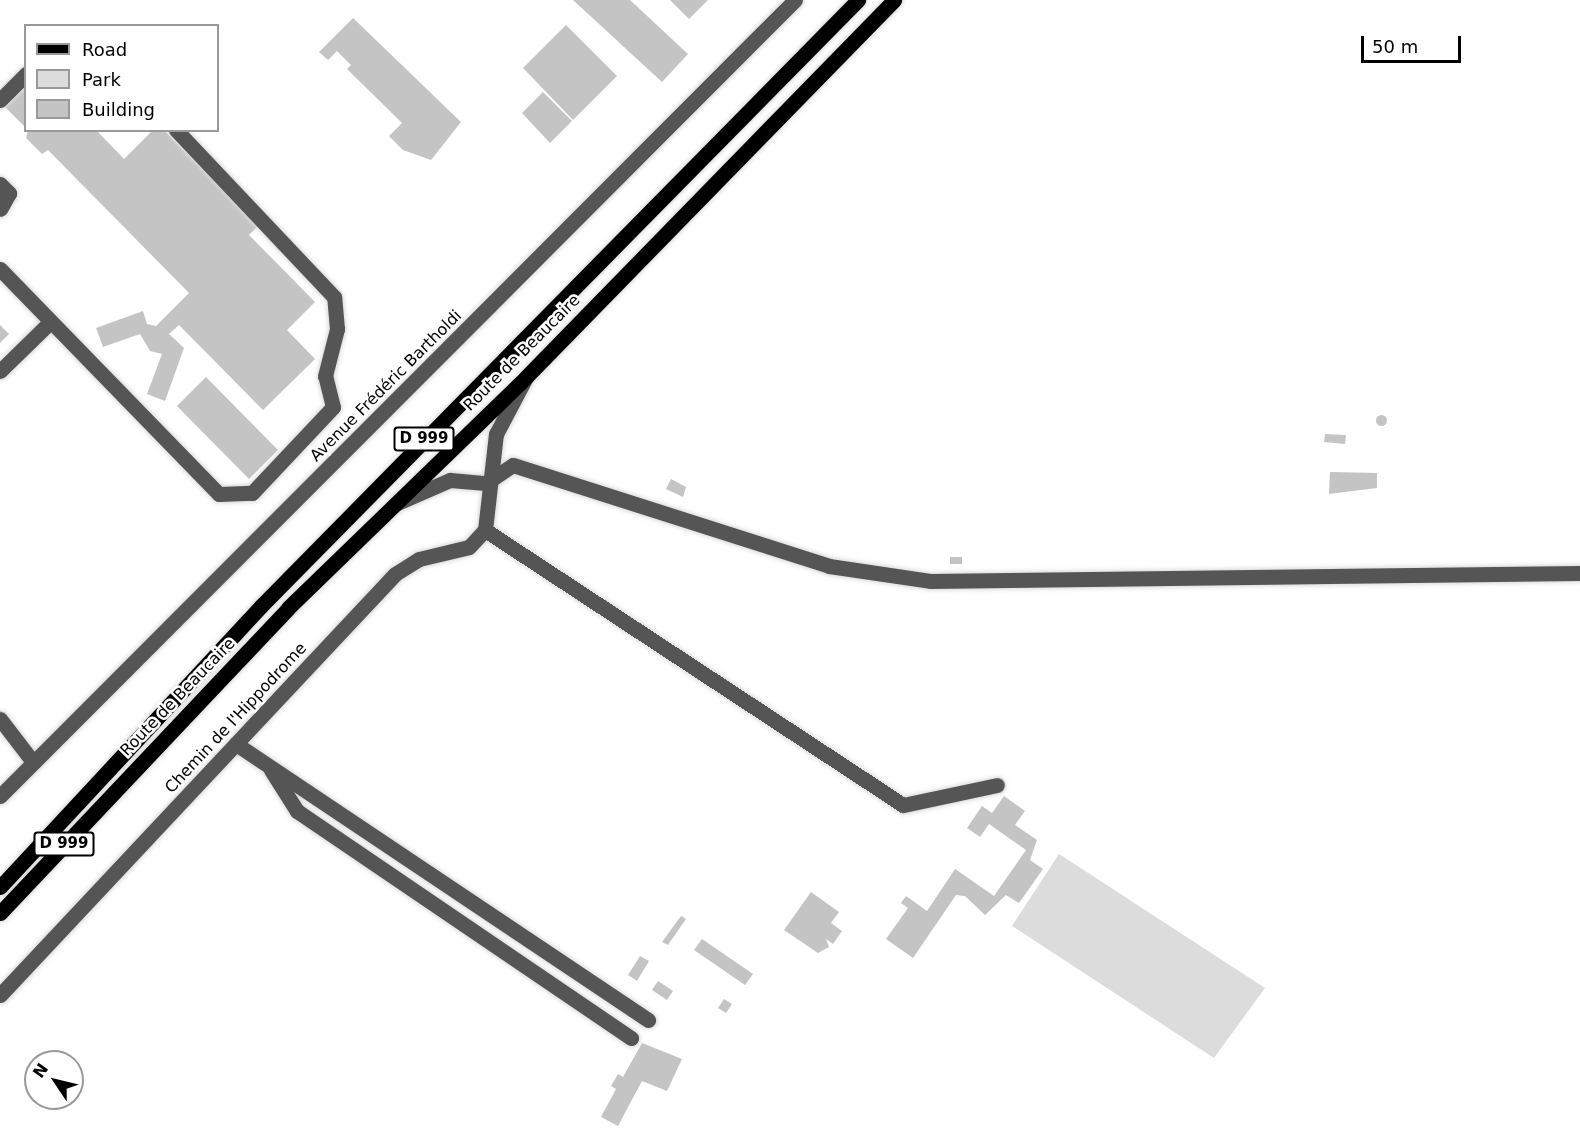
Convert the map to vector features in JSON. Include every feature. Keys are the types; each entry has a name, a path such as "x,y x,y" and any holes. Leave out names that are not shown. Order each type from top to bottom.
{"main road":[{"name":"Route de Beaucaire","path":"0,887 261,606 858,0"},
{"name":"Route de Beaucaire","path":"0,913 184,716 394,504 526,376 894,0"}],"street":[{"name":"Avenue Frédéric Bartholdi","path":"0,796 795,0"},
{"path":"0,100 24,76"},
{"path":"0,269 219,494 252,493 322,424 333,406 325,376 337,329 334,297 178,132"},
{"path":"0,184 9,193 0,209"},
{"path":"0,371 50,322"},
{"path":"526,376 496,434 486,483 484,530 903,805 997,786"},
{"path":"394,504 450,480 486,483 513,465 829,566 930,581 1580,573"},
{"name":"Chemin de l'Hippodrome","path":"0,995 395,574 419,559 469,547 484,530"},
{"path":"0,719 33,762"},
{"path":"236,744 648,1020"},
{"path":"268,765 297,811 631,1038"}],"green space":[{"path":"1059,854 1265,988 1214,1058 1012,926"}],"building":[{"path":"573,0 630,0 688,54 662,82"},
{"path":"670,0 708,0 689,19"},
{"path":"353,18 461,122 431,160 403,150 389,136 402,123 347,69 351,65 337,51 328,60 319,52"},
{"path":"566,25 617,76 573,120 523,68"},
{"path":"24,88 24,126 5,107"},
{"path":"543,92 572,121 550,143 522,113"},
{"path":"28,132 98,132 124,159 151,132 166,132 258,226 249,235 315,302 287,330 315,359 263,410 179,325 169,334 184,348 165,401 147,394 162,354 150,351 140,334 103,347 96,328 143,311 147,324 156,326 189,293 48,150 42,154 26,138"},
{"path":"0,325 9,334 0,343"},
{"path":"206,377 278,450 249,479 177,406"},
{"path":"1381,414 1387,420 1381,426 1375,420"},
{"path":"1325,434 1346,435 1345,444 1324,442"},
{"path":"1330,472 1377,473 1377,488 1329,494"},
{"path":"671,479 686,487 683,497 666,489"},
{"path":"950,557 962,557 962,564 950,564"},
{"path":"1004,796 1025,811 1015,825 1037,840 1030,860 1043,869 1019,903 1006,895 985,915 965,896 956,895 913,958 886,939 908,908 901,903 906,896 927,911 955,869 994,896 1026,850 989,824 980,837 967,828 982,806 992,813"},
{"path":"811,892 839,912 831,923 842,931 833,944 826,939 829,947 818,953 784,930"},
{"path":"681,916 686,919 668,945 662,942"},
{"path":"702,939 753,974 745,985 694,950"},
{"path":"640,956 649,961 637,981 628,975"},
{"path":"658,981 673,991 667,1000 652,990"},
{"path":"724,999 732,1004 726,1013 718,1008"},
{"path":"642,1043 682,1059 667,1091 642,1081 618,1126 601,1117 616,1089 611,1086 618,1074 623,1077"}]}
